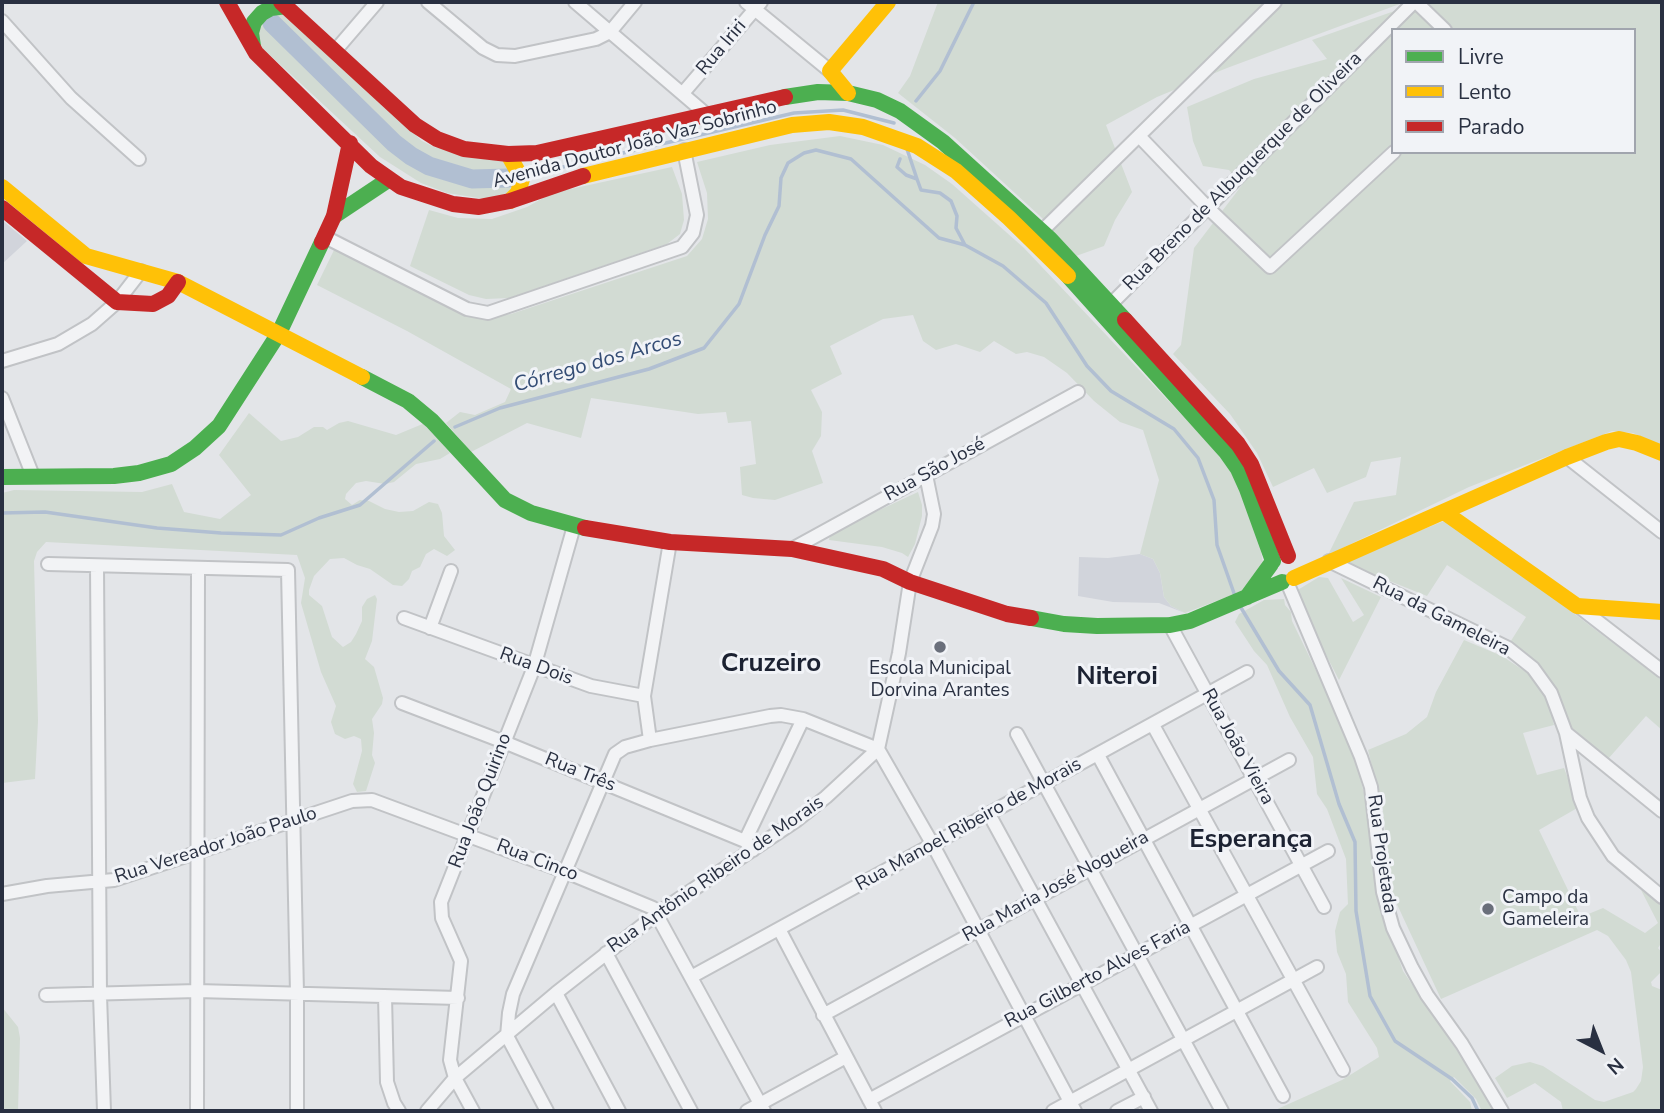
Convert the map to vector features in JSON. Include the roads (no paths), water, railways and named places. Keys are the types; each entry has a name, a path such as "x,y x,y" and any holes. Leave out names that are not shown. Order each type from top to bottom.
{"street":[{"path":"228,2 243,11 254,8 259,2"},
{"name":"Avenida Doutor João Vaz Sobrinho","path":"228,2 256,53 388,180 423,196 453,204 479,207 510,201 569,180 792,125 830,122 863,127 918,146 956,171 1107,308 1238,444 1251,464 1281,560"},
{"path":"335,51 377,2"},
{"path":"428,2 483,48 497,55 515,56 596,39 610,32 635,2"},
{"path":"575,2 706,114"},
{"path":"830,71 888,2"},
{"path":"1042,231 1275,2"},
{"path":"1415,2 1443,28"},
{"name":"Rua Breno de Albuquerque de Oliveira","path":"1107,308 1415,2"},
{"path":"256,53 251,42 254,22 262,13 284,4"},
{"name":"Avenida Doutor João Vaz Sobrinho","path":"284,4 415,125 437,139 464,149 508,154 537,153 793,95 818,92 848,93 877,100 900,111 943,142 1042,231 1107,308"},
{"path":"754,4 830,71 848,93"},
{"name":"Rua Iriri","path":"682,93 754,4"},
{"path":"2,21 71,98 139,159"},
{"path":"886,136 898,127 900,111"},
{"path":"1139,136 1208,208 1270,267 1392,154"},
{"path":"2,477 139,474 171,464 195,448 219,426 279,333 325,237 334,216 350,143"},
{"path":"325,237 467,309 488,313 682,247 694,233 697,215 684,150"},
{"path":"508,154 522,178 518,193 510,201"},
{"path":"334,216 388,180"},
{"path":"2,187 86,256 178,282 408,401 432,421 505,500 531,513 574,526 670,542 792,549 861,563 883,569 910,582 1032,620 1097,626 1170,625 1190,621 1288,581 1567,457 1619,439 1662,453"},
{"path":"2,208 117,302 153,304 168,296 178,282"},
{"path":"2,361 58,344 92,324 117,302 141,271"},
{"name":"Rua São José","path":"792,549 1078,392"},
{"path":"2,398 33,476"},
{"path":"1567,457 1662,531"},
{"path":"878,749 900,653 910,582 932,526 934,514 926,475"},
{"path":"1444,512 1577,606 1662,671"},
{"name":"Rua João Quirino","path":"455,1077 450,1054 461,961 440,910 534,667 574,526"},
{"path":"650,740 644,696 670,542"},
{"path":"1245,598 1281,560 1327,562"},
{"path":"1281,560 1298,569 1288,581"},
{"path":"1281,560 1272,576 1288,581"},
{"name":"Rua da Gameleira","path":"1327,562 1508,648 1534,668 1551,693 1566,733 1580,798 1588,818 1613,856 1662,897"},
{"path":"48,564 288,570 297,1111"},
{"path":"97,566 100,995 104,1111"},
{"path":"197,1111 198,569"},
{"path":"430,628 451,571"},
{"name":"Rua Projetada","path":"1288,581 1371,787 1383,892 1393,928 1427,995 1462,1044 1502,1111"},
{"path":"1577,606 1662,612"},
{"name":"Rua Dois","path":"404,618 591,686 644,696"},
{"name":"Rua João Vieira","path":"1170,625 1324,907"},
{"name":"Rua Manoel Ribeiro de Morais","path":"691,977 1247,671"},
{"name":"Rua Três","path":"402,703 603,782 749,845"},
{"path":"547,1111 507,1036 513,994 615,754 625,747 650,740 770,716 803,719 878,749 933,845 1073,1107"},
{"path":"749,845 803,719"},
{"path":"1153,724 1343,1070"},
{"path":"1566,733 1662,811"},
{"path":"1017,734 1222,1111"},
{"name":"Rua Antônio Ribeiro de Morais","path":"427,1111 455,1077 556,993 749,845 826,797 878,749"},
{"path":"1098,755 1283,1096"},
{"name":"Rua Maria José Nogueira","path":"823,1015 1289,760"},
{"name":"Rua Vereador João Paulo","path":"2,894 128,877 352,801 372,800"},
{"name":"Rua Cinco","path":"372,800 648,904 658,913"},
{"path":"989,814 1151,1111"},
{"name":"Rua Gilberto Alves Faria","path":"872,1105 1023,1015 1328,852"},
{"path":"658,913 762,1108"},
{"path":"779,929 872,1105"},
{"path":"606,953 691,1111"},
{"path":"1053,1111 1073,1107 1129,1068 1317,967"},
{"path":"46,995 197,991 458,998"},
{"path":"556,993 619,1111"},
{"path":"385,996 387,1082 399,1111"},
{"path":"747,1111 762,1108 846,1057"},
{"path":"455,1077 473,1111"},
{"path":"1117,1111 1144,1097"}],"waterway":[{"path":"916,101 940,71 974,2"},
{"path":"272,23 394,143 411,156 429,166 472,179 509,178"},
{"path":"533,174 794,113 843,110 894,123"},
{"path":"907,149 917,179"},
{"name":"Córrego dos Arcos","path":"455,427 500,408 649,369 704,348 739,304 779,206 781,178 788,163 804,153 816,150 851,159 939,238 965,245 1003,266 1046,303 1087,366 1111,391 1174,429 1198,458 1214,500 1217,545 1235,596"},
{"path":"900,159 897,167 906,175 917,179 921,190 940,193 951,201 957,216 956,228 965,245"},
{"name":"Córrego dos Arcos","path":"2,513 45,512 157,528 281,535 319,518 360,505 434,441"},
{"name":"Córrego dos Arcos","path":"1240,606 1279,671 1310,705 1339,804 1355,842 1356,911 1370,996 1395,1041 1452,1079 1472,1098 1478,1111"}],"place":[{"name":"Escola Municipal Dorvina Arantes","path":"940,647"},
{"name":"Campo da Gameleira","path":"1488,909"}],"district":[{"name":"Cruzeiro","path":"771,665"},
{"name":"Niteroi","path":"1117,678"},
{"name":"Esperança","path":"1251,841"}]}
